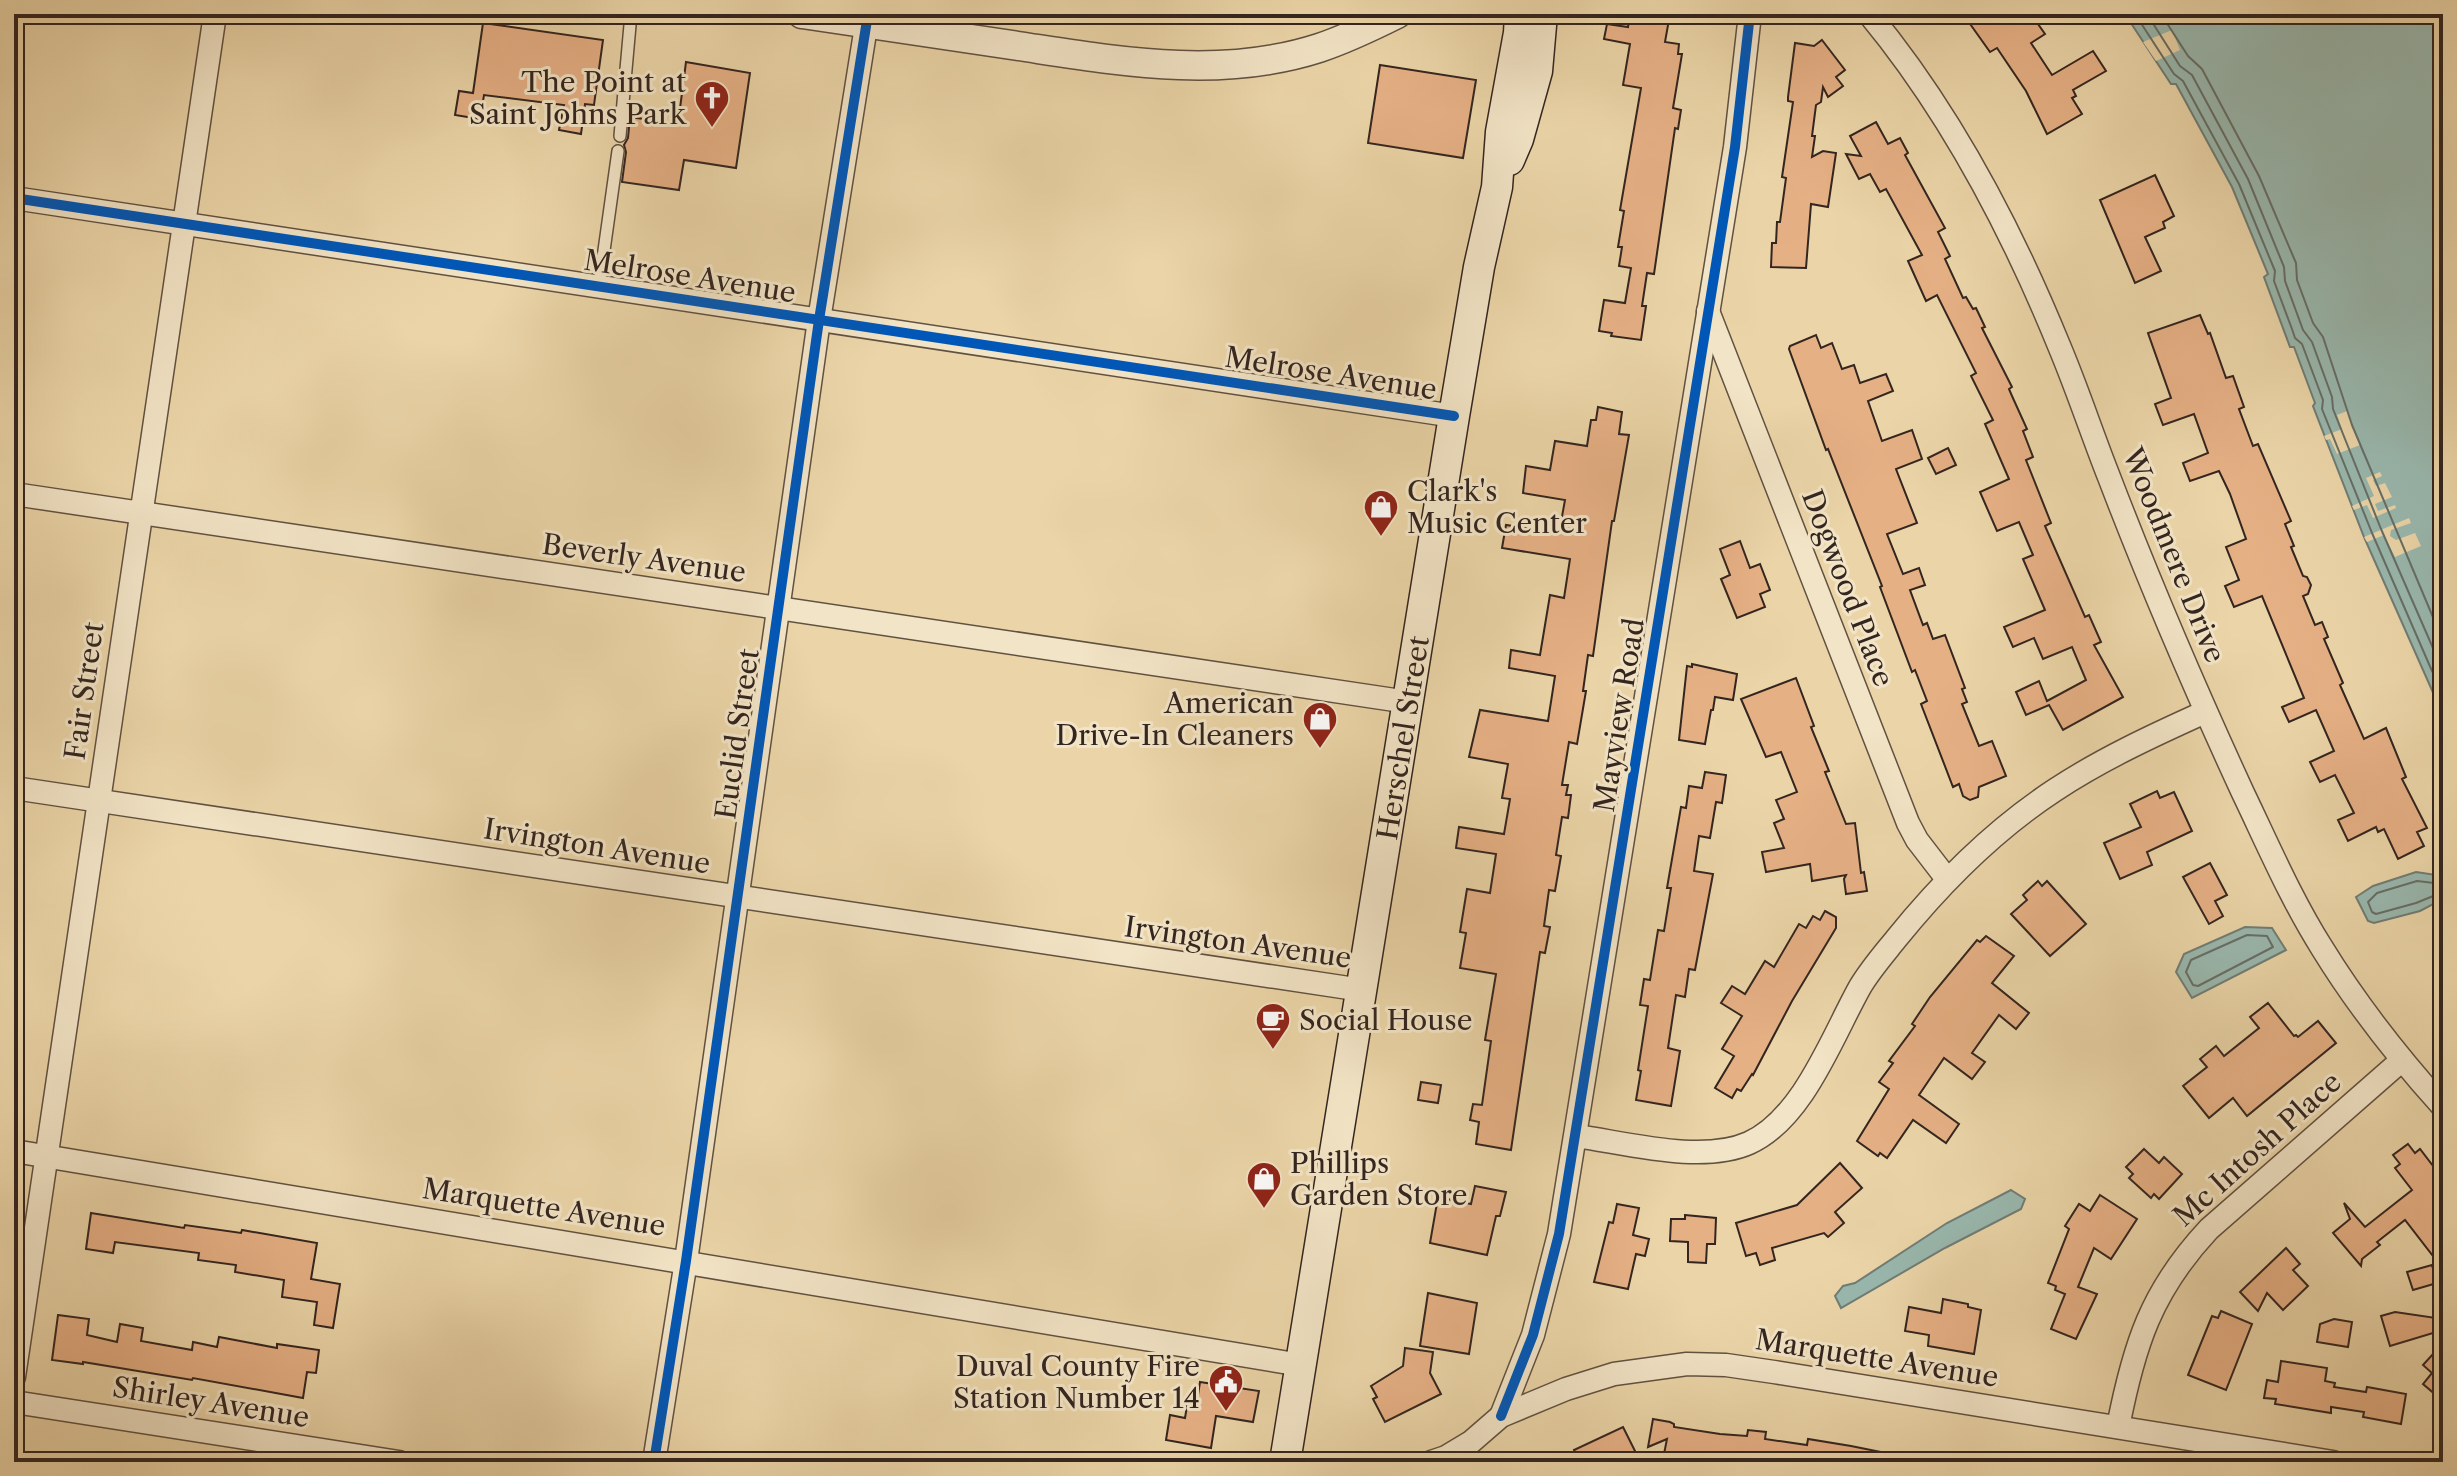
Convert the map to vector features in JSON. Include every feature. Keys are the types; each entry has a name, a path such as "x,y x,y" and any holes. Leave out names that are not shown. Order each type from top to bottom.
{"main road":[{"name":"Herschel Street","path":"1285,1462 1454,416 1479,267 1497,187 1501,132 1520,14"},
{"path":"1497,187 1518,139 1532,94 1542,14"}],"street":[{"name":"Fair Street","path":"14,1377 215,14"},
{"path":"802,14 868,19 1136,64 1192,67 1259,61 1316,49 1355,35 1397,14"},
{"name":"Mayview Road","path":"1501,1416 1533,1335 1559,1234 1735,147 1750,14"},
{"name":"Woodmere Drive","path":"1869,14 1923,88 1962,149 2023,262 2062,351 2142,562 2205,712 2286,883 2313,934 2358,1004 2443,1107"},
{"name":"Euclid Street","path":"654,1462 686,1261 819,320 868,19"},
{"name":"Melrose Avenue","path":"14,198 1454,416"},
{"name":"Dogwood Place","path":"1708,310 1908,823 1947,879"},
{"name":"Beverly Avenue","path":"14,494 1408,702"},
{"path":"1576,1136 1710,1153 1750,1143 1769,1131 1802,1094 1862,983 1947,879 2002,829 2055,790 2123,751 2205,712"},
{"name":"Irvington Avenue","path":"14,788 1362,990"},
{"name":"Mc Intosh Place","path":"2118,1427 2130,1369 2142,1332 2161,1291 2183,1257 2209,1229 2402,1060"},
{"name":"Marquette Avenue","path":"14,1151 1301,1365"},
{"name":"Marquette Avenue","path":"1431,1462 1471,1442 1501,1416 1566,1389 1614,1374 1687,1364 1774,1372 2333,1462"},
{"name":"Shirley Avenue","path":"14,1402 399,1462"}],"lane":[{"path":"620,136 631,14"},
{"path":"599,286 618,151"}],"water":[{"path":"2125,14 2443,14 2443,706 2439,696 2435,697 2364,537 2313,406 2315,403 2294,347 2290,347 2264,277 2268,274 2232,187 2176,84 2171,84"},
{"path":"2416,872 2443,876 2443,899 2420,911 2374,923 2368,921 2356,897 2373,886"},
{"path":"2245,927 2272,928 2286,950 2192,998 2176,972 2184,954"},
{"path":"2011,1190 2025,1199 2021,1209 1945,1248 1841,1308 1835,1296 1843,1286 1855,1283 1947,1223"}],"pier":[{"path":"2172,30 2180,50 2156,61 2143,42"},
{"path":"2347,411 2360,445 2337,454 2330,439 2326,440 2324,436 2342,429 2337,415"},
{"path":"2380,472 2382,476 2373,480 2376,486 2385,483 2392,497 2375,504 2378,511 2395,505 2396,508 2373,518 2367,505 2354,510 2352,506 2374,496 2366,478"},
{"path":"2409,518 2411,523 2391,530 2390,536 2396,540 2415,533 2421,546 2395,557 2384,535 2367,542 2364,537"}],"building":[{"path":"1630,14 1670,14 1665,42 1679,44 1678,54 1682,54 1673,108 1681,110 1678,129 1675,128 1654,274 1647,273 1641,340 1599,331 1604,300 1625,303 1631,268 1619,266 1622,247 1618,247 1624,211 1620,210 1641,88 1623,85 1630,44 1604,39 1607,24 1628,27"},
{"path":"1963,14 2031,14 2045,34 2031,43 2052,75 2093,51 2106,71 2073,90 2076,96 2072,98 2082,114 2047,134 2026,91 1997,48 1990,52"},
{"path":"483,23 603,40 594,105 585,104 581,134 559,130 564,105 484,95 480,119 455,115 459,91 473,93"},
{"path":"1822,40 1845,70 1836,77 1843,86 1828,97 1823,87 1821,102 1816,105 1812,136 1815,136 1812,157 1823,151 1836,153 1828,207 1811,204 1806,268 1771,267 1772,243 1776,243 1786,178 1782,177 1793,102 1788,101 1788,97 1795,43 1814,46"},
{"path":"686,62 750,73 736,168 684,160 679,190 622,182 624,145 628,138 630,117 678,124"},
{"path":"1380,65 1476,80 1463,158 1368,143"},
{"path":"1876,122 1888,144 1900,138 1908,153 1905,155 1945,228 1938,232 1950,256 1945,259 1963,298 1966,297 1973,309 1976,308 1985,327 1982,328 2012,387 2009,389 2027,429 2023,431 2033,457 2026,460 2051,523 2045,526 2085,617 2089,615 2101,642 2094,645 2123,697 2063,730 2049,705 2026,715 2016,692 2039,681 2047,701 2086,680 2072,647 2043,659 2034,638 2013,647 2004,627 2045,610 2023,559 2033,555 2019,522 1997,531 1980,492 2009,479 1985,424 1993,420 1971,376 1976,373 1937,295 1926,301 1908,261 1922,255 1886,189 1880,192 1870,174 1859,179 1846,154 1861,156 1850,136"},
{"path":"2155,175 2174,216 2163,222 2165,228 2145,237 2161,271 2135,283 2100,200"},
{"path":"2200,315 2226,378 2233,376 2244,407 2239,409 2253,446 2258,444 2291,521 2285,524 2294,546 2291,547 2303,576 2311,585 2308,594 2303,596 2315,625 2322,622 2328,637 2324,639 2343,683 2340,685 2364,739 2386,728 2406,777 2402,779 2427,828 2417,832 2424,846 2398,859 2384,829 2378,832 2376,827 2348,841 2338,820 2354,813 2335,775 2320,782 2310,762 2334,751 2316,710 2289,722 2282,707 2304,698 2262,596 2234,607 2225,586 2239,580 2226,547 2246,539 2230,494 2219,471 2190,481 2183,463 2208,453 2194,414 2163,425 2155,404 2171,398 2148,333"},
{"path":"1816,335 1821,348 1832,343 1842,369 1854,365 1860,383 1886,374 1893,391 1868,401 1882,441 1912,430 1922,459 1896,469 1917,523 1887,534 1903,574 1919,568 1925,585 1910,590 1923,625 1927,623 1933,639 1945,635 1965,688 1962,689 1967,702 1962,704 1979,746 1992,741 2006,776 1979,787 1978,797 1970,800 1963,796 1959,784 1953,787 1921,704 1927,701 1915,670 1912,672 1882,586 1826,450 1789,349"},
{"path":"1598,407 1622,412 1619,434 1629,435 1612,521 1593,656 1588,655 1583,691 1586,691 1577,744 1569,742 1562,785 1568,785 1566,795 1571,795 1568,818 1562,817 1556,855 1561,856 1555,891 1549,890 1544,926 1550,927 1545,953 1540,952 1511,1150 1476,1144 1479,1122 1470,1120 1473,1104 1482,1105 1491,1041 1485,1040 1496,974 1460,968 1466,933 1460,932 1467,889 1490,893 1496,854 1456,848 1459,827 1504,834 1510,799 1502,798 1508,764 1469,757 1480,710 1548,721 1555,676 1509,668 1511,650 1540,655 1550,595 1564,598 1570,559 1502,548 1506,525 1559,533 1565,500 1523,493 1526,466 1550,470 1555,441 1587,446 1591,420 1596,420"},
{"path":"1948,448 1956,465 1936,474 1928,458"},
{"path":"1740,541 1750,568 1760,564 1770,590 1760,594 1765,607 1737,618 1721,579 1730,575 1720,549"},
{"path":"1692,664 1737,674 1733,700 1715,697 1705,744 1679,740 1687,666 1692,667"},
{"path":"1796,678 1829,771 1825,772 1846,824 1855,823 1861,873 1864,872 1867,891 1846,894 1846,875 1812,881 1810,864 1766,872 1762,852 1784,848 1774,823 1784,819 1776,800 1797,792 1781,752 1766,757 1741,699"},
{"path":"1705,772 1726,775 1722,803 1716,802 1710,838 1699,836 1694,871 1713,874 1695,970 1689,969 1685,997 1676,995 1668,1048 1680,1051 1671,1106 1636,1100 1648,1006 1640,1005 1644,979 1650,980 1658,930 1664,931 1671,888 1667,888 1681,807 1686,808 1689,786 1702,788"},
{"path":"2157,791 2160,798 2174,792 2192,831 2147,852 2152,865 2120,879 2104,843 2141,827 2130,804"},
{"path":"2210,863 2227,895 2215,901 2223,916 2209,924 2183,877"},
{"path":"2038,881 2042,886 2047,881 2086,924 2050,956 2011,914 2027,900 2023,895"},
{"path":"1825,911 1836,917 1836,928 1792,1001 1753,1075 1732,1098 1715,1088 1734,1056 1722,1049 1742,1016 1721,1003 1732,986 1745,994 1765,961 1774,967 1799,924 1806,928 1813,916 1820,920"},
{"path":"1986,936 2014,956 1992,983 2029,1013 2016,1029 1999,1015 1972,1053 1985,1062 1972,1079 1944,1058 1919,1095 1959,1124 1946,1143 1913,1120 1887,1158 1880,1153 1878,1156 1857,1141 1889,1089 1879,1082 1893,1063 1889,1061 1915,1026 1912,1024 1930,997 1977,940 1980,942"},
{"path":"2268,1003 2294,1036 2298,1037 2318,1021 2336,1043 2247,1116 2233,1098 2209,1118 2183,1086 2207,1067 2200,1059 2216,1046 2224,1056 2259,1028 2250,1017"},
{"path":"1421,1082 1441,1085 1438,1103 1418,1100"},
{"path":"2408,1144 2415,1153 2420,1149 2443,1179 2443,1248 2433,1256 2405,1220 2377,1242 2380,1245 2362,1259 2361,1266 2333,1233 2350,1219 2344,1203 2365,1227 2412,1190 2395,1168 2400,1164 2393,1155"},
{"path":"2144,1149 2159,1163 2164,1157 2182,1174 2159,1199 2154,1194 2151,1198 2129,1178 2133,1174 2126,1167"},
{"path":"1840,1163 1862,1188 1835,1212 1844,1223 1828,1237 1824,1233 1772,1248 1775,1260 1760,1265 1756,1253 1746,1256 1736,1223 1797,1205"},
{"path":"1475,1186 1506,1192 1500,1216 1496,1216 1487,1255 1430,1243 1438,1197 1471,1204"},
{"path":"2100,1195 2137,1219 2111,1259 2094,1248 2078,1287 2097,1294 2076,1339 2051,1329 2065,1294 2048,1283 2069,1229 2065,1226 2079,1204 2090,1211"},
{"path":"1617,1204 1639,1208 1633,1235 1649,1239 1645,1256 1636,1254 1628,1289 1594,1282 1609,1222 1613,1223"},
{"path":"91,1213 184,1228 185,1225 241,1233 242,1230 317,1243 311,1279 340,1284 333,1328 314,1325 317,1302 282,1297 284,1280 235,1272 236,1265 198,1260 199,1253 115,1242 113,1253 86,1249"},
{"path":"1685,1215 1716,1218 1715,1244 1707,1244 1706,1263 1688,1262 1688,1242 1670,1241 1671,1219 1685,1219"},
{"path":"2286,1248 2300,1264 2293,1270 2308,1286 2283,1310 2267,1293 2258,1311 2240,1292"},
{"path":"2432,1265 2437,1283 2413,1290 2407,1272"},
{"path":"1428,1293 1477,1303 1469,1354 1420,1346"},
{"path":"1943,1299 1981,1310 1974,1354 1928,1346 1929,1335 1905,1331 1909,1307 1941,1313"},
{"path":"2221,1311 2252,1324 2226,1390 2188,1375 2212,1316 2218,1318"},
{"path":"2395,1312 2443,1319 2443,1330 2390,1346 2381,1316"},
{"path":"58,1315 89,1319 87,1335 117,1342 120,1324 143,1328 141,1341 192,1350 193,1342 217,1347 219,1337 277,1348 277,1344 319,1350 316,1373 307,1372 303,1398 193,1378 52,1360"},
{"path":"2334,1319 2352,1322 2348,1347 2317,1342 2320,1324"},
{"path":"2443,1343 2443,1401 2423,1384 2432,1373 2423,1365"},
{"path":"1405,1348 1433,1352 1430,1373 1441,1394 1385,1422 1373,1399 1377,1397 1371,1386 1403,1366"},
{"path":"2281,1361 2327,1368 2325,1381 2335,1383 2334,1387 2366,1392 2367,1387 2406,1394 2401,1424 2363,1417 2364,1412 2331,1407 2331,1413 2275,1404 2276,1399 2264,1398 2267,1380 2278,1382"},
{"name":"Duval County Fire Station Number 14","path":"1200,1382 1259,1391 1253,1422 1216,1416 1211,1448 1166,1440 1170,1415 1185,1418 1189,1394 1198,1395"},
{"path":"1653,1419 1670,1422 1674,1427 1720,1434 1747,1436 1748,1430 1766,1432 1765,1439 1807,1445 1808,1439 1851,1446 1891,1454 1890,1462 1730,1462 1664,1454 1667,1439 1648,1447"},
{"path":"1623,1427 1636,1453 1616,1462 1580,1462 1574,1450"}],"cycle path":[{"path":"654,1462 686,1261 819,320 868,14"},
{"path":"1501,1416 1533,1335 1559,1234 1735,147 1750,14"},
{"path":"14,198 1454,416"}],"place":[{"name":"The Point at Saint Johns Park","path":"712,129"},
{"name":"Clark's Music Center","path":"1381,538"},
{"name":"American Drive-In Cleaners","path":"1320,750"},
{"name":"Social House","path":"1273,1051"},
{"name":"Phillips Garden Store","path":"1264,1210"},
{"name":"Duval County Fire Station Number 14","path":"1226,1413"}]}
